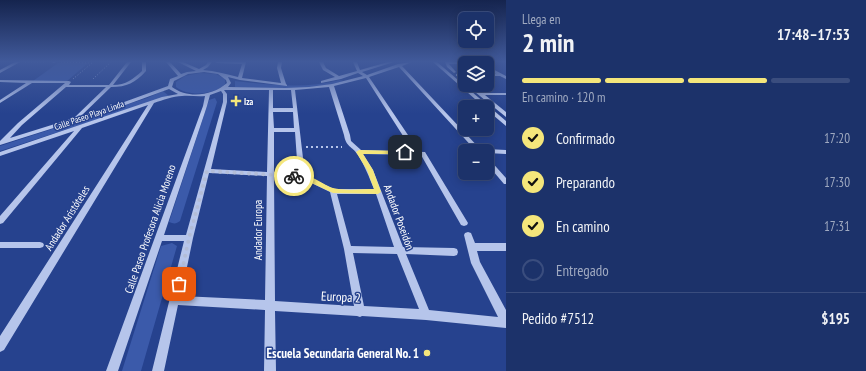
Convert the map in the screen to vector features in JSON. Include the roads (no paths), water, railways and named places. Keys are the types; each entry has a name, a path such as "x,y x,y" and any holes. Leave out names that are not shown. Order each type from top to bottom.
{"street":[{"path":"74,120 114,79"},
{"path":"0,81 84,86 122,86 136,79"},
{"path":"173,79 170,87 184,94 208,94 224,89 331,86 355,79"},
{"path":"158,371 189,238 225,102 224,89 229,83 228,79"},
{"path":"243,79 284,84 316,84 335,79"},
{"path":"283,79 284,84"},
{"path":"369,79 407,138"},
{"path":"412,79 472,144"},
{"path":"455,79 506,124"},
{"path":"0,102 30,82"},
{"path":"1,143 20,124 67,84"},
{"name":"Andador Poseidón","path":"331,86 348,142 356,149 370,170 426,315"},
{"name":"Calle Paseo Playa Linda","path":"1,143 144,98 170,87"},
{"name":"Andador Europa","path":"270,371 269,307 271,88"},
{"path":"294,88 302,176"},
{"path":"478,92 506,115"},
{"name":"Calle Paseo Playa Linda","path":"0,154 152,102 184,94"},
{"name":"Calle Paseo Profesora Alicia Moreno","path":"112,371 208,94"},
{"path":"480,94 506,94"},
{"name":"Andador Aristóteles","path":"0,346 152,102"},
{"path":"271,110 295,110"},
{"path":"0,221 80,127"},
{"path":"270,130 297,130"},
{"path":"356,149 422,153 464,223"},
{"path":"494,151 506,152"},
{"path":"494,168 506,182"},
{"path":"207,171 302,176 333,191 378,192"},
{"path":"333,191 348,249 360,312"},
{"path":"468,235 471,247 486,284 506,322"},
{"path":"159,238 189,238"},
{"path":"0,245 40,245"},
{"path":"471,247 506,247"},
{"path":"348,249 454,252"},
{"name":"Europa 2","path":"175,300 269,307 426,315 506,322"}],"place":[{"name":"Iza","path":"236,101"},
{"name":"Escuela Secundaria General No. 1","path":"427,353"}]}
